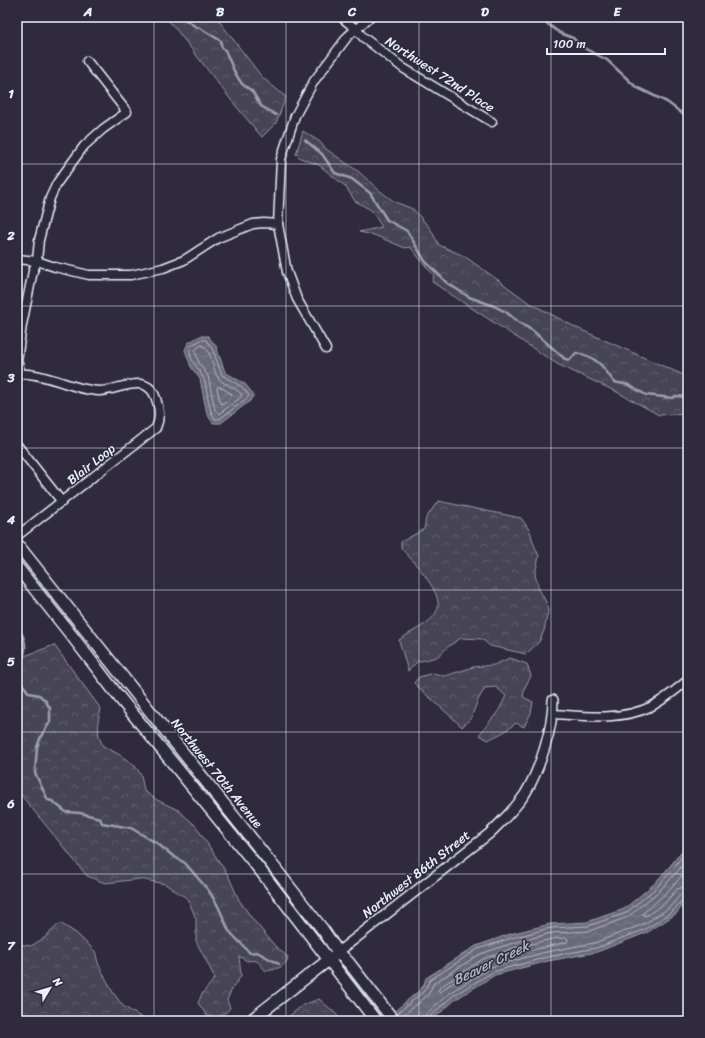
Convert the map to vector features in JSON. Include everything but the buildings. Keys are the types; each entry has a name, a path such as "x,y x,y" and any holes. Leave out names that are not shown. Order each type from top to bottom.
{"main road":[{"name":"Northwest 70th Avenue","path":"17,544 323,930 334,956 363,1005 376,1021"},
{"name":"Northwest 70th Avenue","path":"17,567 102,676 260,870 334,956 349,963 394,1021"},
{"name":"Northwest 86th Street","path":"250,1021 334,956"}],"street":[{"name":"Northwest 72nd Place","path":"341,17 356,29 362,37 403,68 492,122"},
{"path":"326,349 297,299 287,272 278,224 281,159 295,116 314,81 348,36 370,17"},
{"path":"19,374 18,361 22,325 33,271 37,261 39,240 50,198 57,183 84,146 103,129 127,112 87,61"},
{"path":"17,259 37,261 54,267 88,275 131,275 163,268 184,260 218,238 246,227 264,223 278,224"},
{"name":"Blair Loop","path":"17,536 156,428 160,420 156,399 153,392 150,387 142,384 130,384 101,391 34,375 19,374"},
{"path":"17,445 62,502"},
{"path":"102,676 114,667"},
{"path":"553,714 622,716 649,708 663,700 688,680"},
{"name":"Northwest 86th Street","path":"334,956 490,833 511,812 525,793 535,774 553,714 553,700"}],"green space":[{"path":"165,17 216,17 262,77 286,97 276,123 262,137 235,105"},
{"path":"303,131 359,172 395,202 413,209 430,228 439,245 464,256 528,302 577,328 688,377 688,413 659,415 617,392 557,364 432,282 434,276 410,247 405,248 374,235 359,232 382,227 371,210 355,201 345,186 319,165 300,158 296,154"},
{"path":"438,501 521,518 530,531 539,556 535,575 548,611 544,631 539,642 526,654 490,646 482,639 461,638 437,657 417,662 408,671 399,640 432,618 438,608 438,600 431,584 401,548 401,542 424,529 426,518"},
{"path":"54,645 101,709 98,721 99,737 103,746 120,755 135,766 141,775 144,791 157,800 178,810 195,825 228,875 239,900 275,946 288,957 283,966 266,971 257,961 247,961 239,956 241,976 232,989 227,1000 230,1008 223,1015 207,1016 198,1003 202,994 215,978 196,941 196,919 188,899 165,884 140,879 105,883 87,876 17,790 17,657 22,657"},
{"path":"510,658 527,664 531,676 525,687 523,697 533,702 531,713 524,727 516,723 504,732 488,740 479,735 499,710 506,696 496,687 485,688 478,700 471,718 462,727 414,683 419,677 433,673 445,676 473,667 494,665"},
{"path":"60,923 76,933 95,951 98,963 112,991 123,1006 147,1021 17,1021 17,944 31,946 44,938"},
{"path":"319,999 342,1021 283,1021 303,1005"}],"water":[{"path":"200,336 208,336 216,346 225,372 245,384 254,395 250,401 221,423 213,423 207,414 200,379 191,367 185,350 188,343"},
{"name":"Beaver Creek","path":"688,843 688,899 676,914 648,932 597,952 548,961 495,975 456,999 431,1021 383,1021 421,989 426,978 476,946 510,934 550,924 587,922 624,909 654,884"}],"waterway":[{"path":"182,17 221,41 221,45 242,84 252,91 261,106 276,115"},
{"path":"538,17 560,33 573,38 582,47 607,60 636,87 667,102 688,118"},
{"path":"305,140 322,154 335,173 352,179 370,193 387,220 407,231 425,261 447,283 469,297 506,312 533,331 565,359 570,360 576,353 583,354 594,359 614,382 629,385 646,395 673,398 675,396 688,397"},
{"path":"17,625 25,642 25,652 17,677 29,693 39,695 45,700 50,708 50,722 41,736 37,747 35,773 48,800 52,801 66,812 80,813 100,818 102,823 131,828 158,844 185,863 209,891 218,906 229,931 250,953 257,952 279,964"}]}
